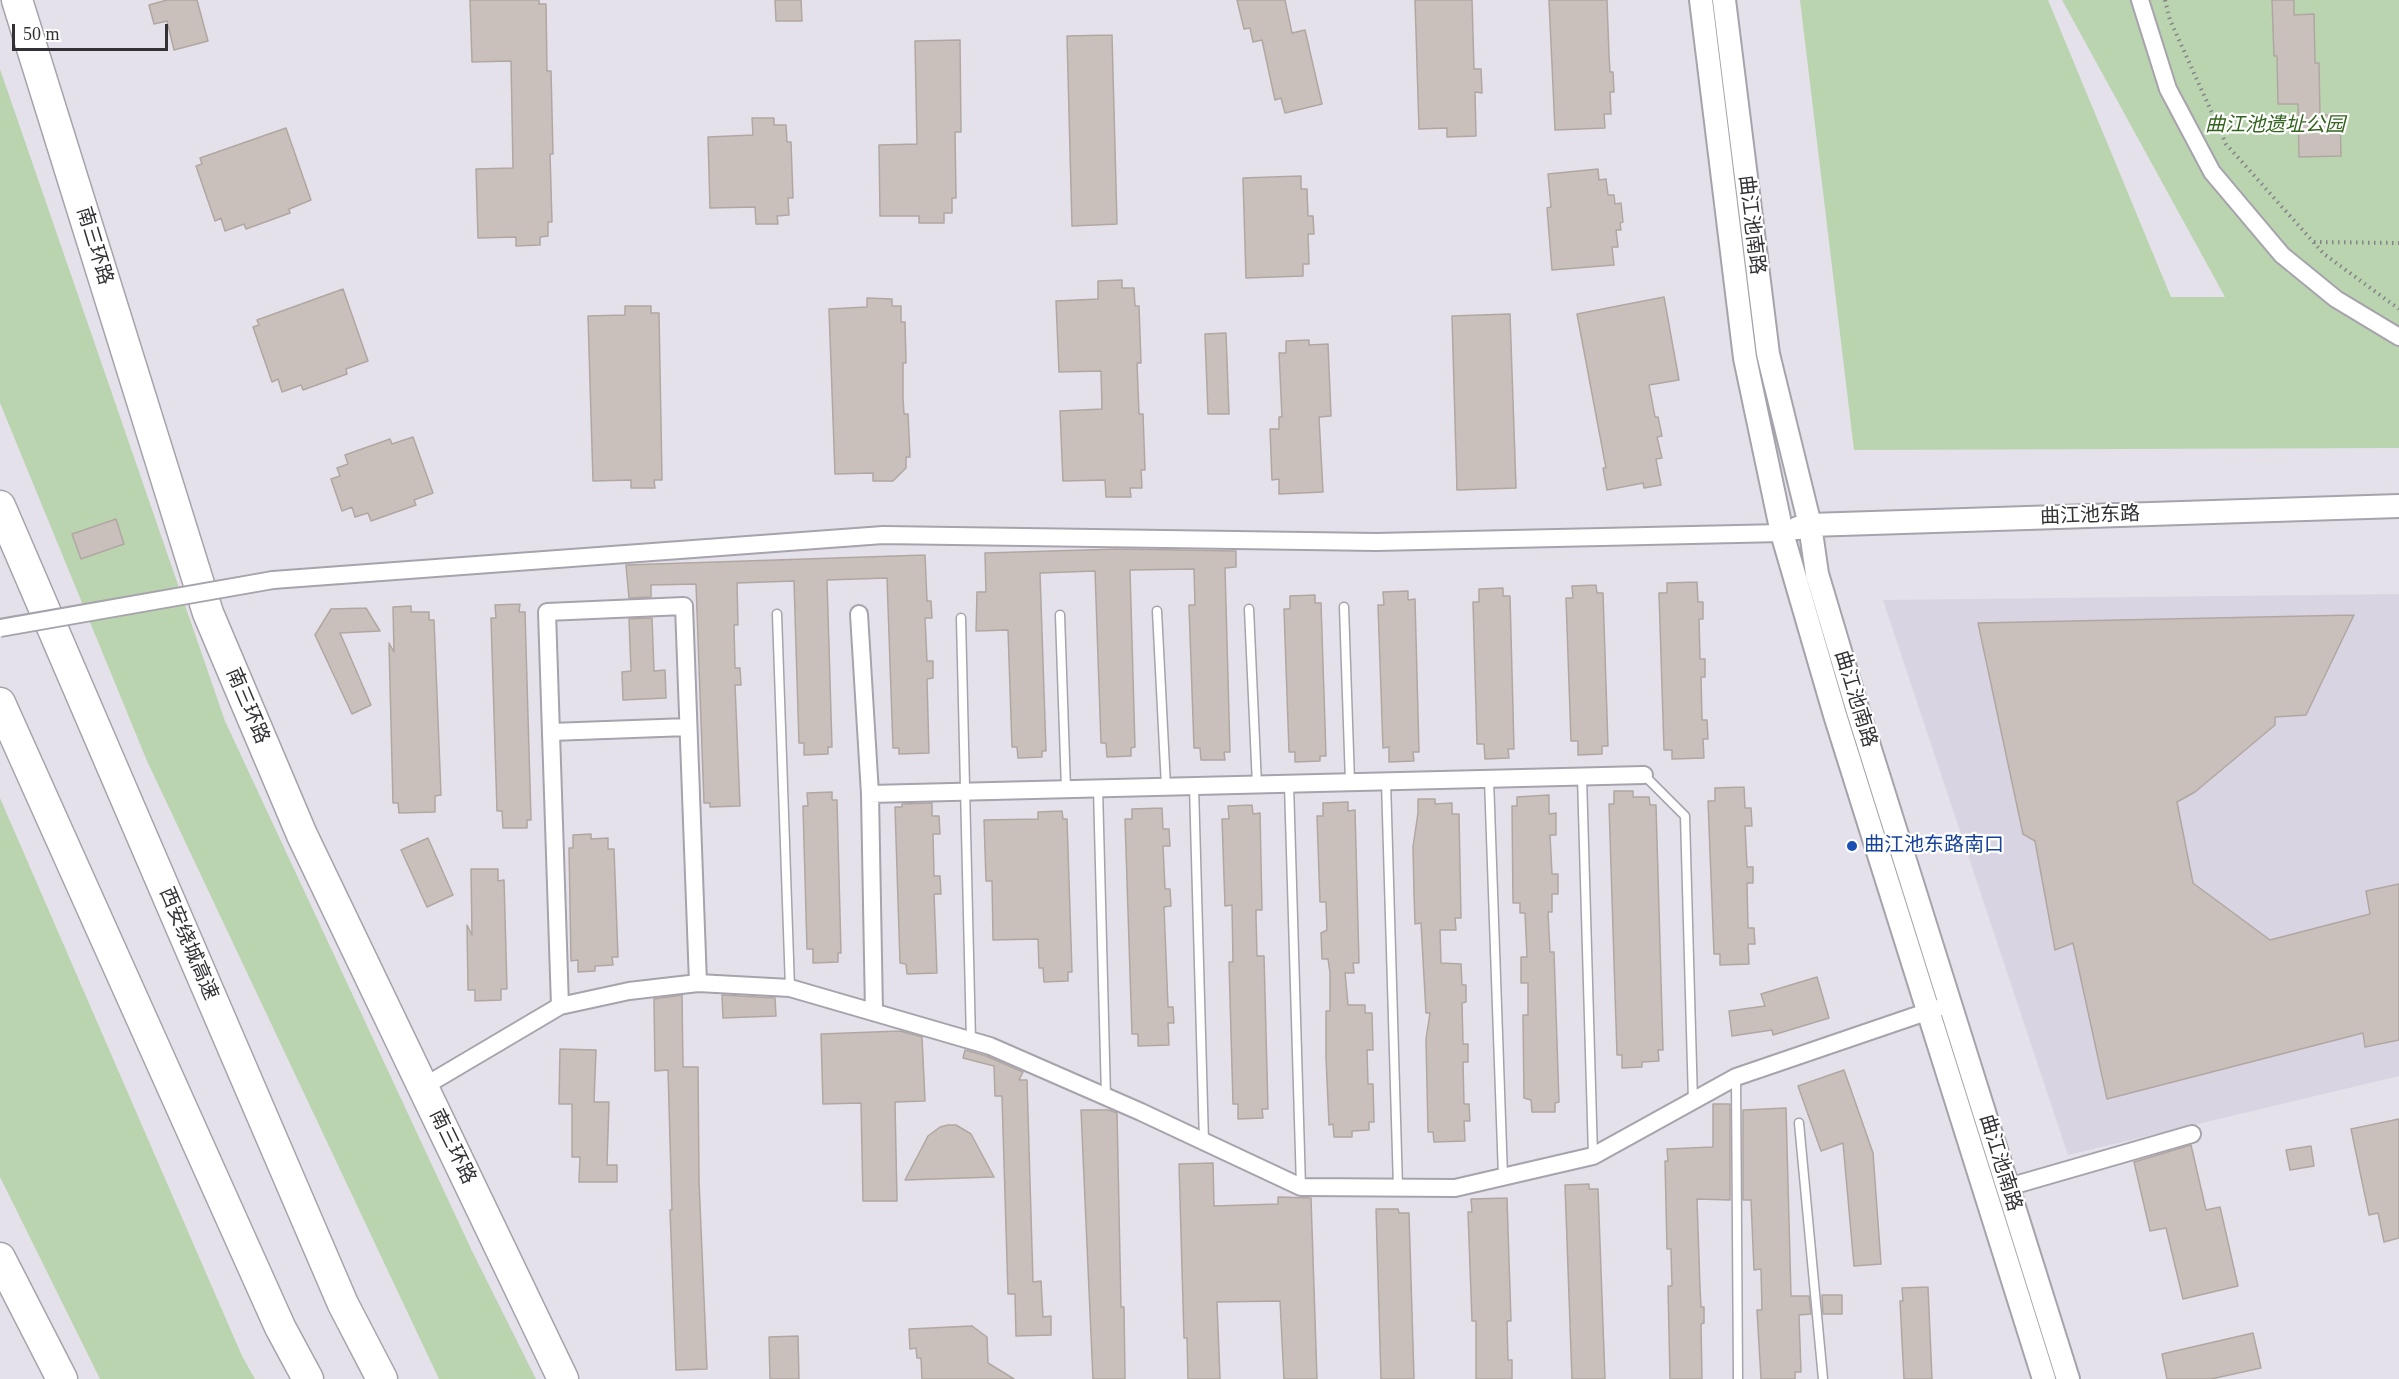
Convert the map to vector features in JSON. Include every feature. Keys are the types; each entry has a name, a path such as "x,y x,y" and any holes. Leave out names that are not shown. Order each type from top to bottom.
{"highway":[{"name":"南三环路","path":"17,0 208,613 302,836 563,1379"},
{"name":"西安绕城高速","path":"0,506 342,1304 382,1379"},
{"path":"0,703 280,1327 308,1379"},
{"path":"0,1258 62,1379"}],"main road":[{"name":"曲江池南路","path":"1701,0 1746,358 1782,533 1835,715 2044,1379"},
{"name":"曲江池南路","path":"1724,0 1768,354 1810,525 1817,574 2068,1379"},
{"name":"曲江池东路","path":"1782,533 1810,525 2399,506"}],"street":[{"path":"2140,0 2168,89 2212,172 2282,255 2336,299 2399,337"},
{"path":"0,628 273,580 883,535 1376,542 1782,533"},
{"path":"560,1006 547,612 684,606 698,983"},
{"path":"859,614 870,794 874,1012"},
{"path":"551,732 688,727"},
{"path":"870,794 1644,775"},
{"path":"423,1087 560,1006 629,991 698,983 790,988 990,1046 1301,1187 1455,1188 1593,1156 1693,1103 1736,1077 1950,1005"},
{"path":"2008,1187 2192,1134"}],"lane":[{"path":"1344,607 1350,782"},
{"path":"1249,609 1257,784"},
{"path":"1157,611 1166,786"},
{"path":"777,614 790,988"},
{"path":"1060,615 1066,789"},
{"path":"961,618 971,1041"},
{"path":"1644,775 1685,816 1693,1103"},
{"path":"1582,777 1593,1156"},
{"path":"1489,779 1503,1177"},
{"path":"1386,782 1398,1188"},
{"path":"1289,784 1301,1187"},
{"path":"1194,786 1204,1142"},
{"path":"1098,788 1106,1097"},
{"path":"1736,1077 1738,1379"},
{"path":"1799,1123 1823,1379"}],"path":[{"path":"2164,0 2170,20 2226,144 2324,254 2399,309"},
{"path":"2314,242 2399,243"}],"shaded area":[{"path":"2399,594 2399,1076 2068,1155 1883,600"}],"green space":[{"name":"曲江池遗址公园","path":"1800,0 2048,0 2171,297 2225,297 2062,0 2399,0 2399,448 1854,450"},
{"path":"0,69 225,721 472,1251 536,1379 439,1379 147,761 0,403"},
{"path":"0,798 242,1356 255,1379 100,1379 0,1177"}],"building":[{"path":"167,0 197,0 208,41 174,50 167,21 154,24 149,5"},
{"path":"470,0 539,0 539,4 546,4 547,71 551,71 552,222 548,222 548,236 540,237 540,245 516,246 516,237 478,238 476,169 513,168 511,61 472,62"},
{"path":"775,0 801,0 802,21 776,21"},
{"path":"1237,0 1285,0 1292,33 1305,30 1322,104 1285,113 1281,98 1275,100 1262,40 1253,42 1250,28 1244,29"},
{"path":"1415,0 1472,0 1474,69 1481,69 1482,93 1475,92 1476,136 1447,137 1447,128 1419,129"},
{"path":"1549,0 1607,0 1610,72 1613,72 1614,92 1610,92 1611,114 1604,114 1605,128 1555,130"},
{"path":"2272,0 2294,0 2294,15 2314,14 2315,63 2319,63 2320,115 2340,115 2341,156 2299,157 2298,104 2278,104"},
{"path":"1112,35 1117,224 1072,226 1067,36"},
{"path":"960,40 961,132 955,132 956,198 952,198 952,213 944,213 944,223 919,223 919,216 880,216 879,145 917,144 915,41"},
{"path":"752,118 774,118 774,125 786,125 787,142 791,142 793,198 788,198 789,215 777,216 778,224 756,224 755,207 710,208 708,137 753,135"},
{"path":"286,128 311,200 289,209 290,213 246,229 244,224 225,231 221,218 215,221 196,166 202,164 200,158"},
{"path":"1598,169 1599,180 1606,179 1608,195 1614,195 1615,204 1621,203 1623,222 1620,223 1621,230 1616,230 1618,247 1612,247 1614,265 1552,270 1547,208 1551,207 1548,174"},
{"path":"1301,176 1301,189 1307,189 1308,216 1313,216 1314,234 1308,234 1309,264 1303,264 1303,276 1246,278 1243,178"},
{"path":"1122,280 1122,288 1134,288 1135,306 1139,306 1141,363 1137,363 1139,414 1143,414 1145,470 1141,470 1142,488 1130,488 1131,497 1106,497 1105,480 1063,481 1060,411 1102,409 1101,371 1059,372 1056,301 1098,299 1098,281"},
{"path":"343,289 368,361 346,369 347,374 303,390 301,385 282,392 278,379 272,382 253,327 259,325 257,320"},
{"path":"1664,297 1679,380 1649,385 1655,417 1658,417 1662,436 1657,437 1662,458 1656,459 1661,485 1644,488 1643,483 1607,490 1603,468 1606,468 1577,314"},
{"path":"867,298 892,299 892,306 901,306 901,322 905,322 906,363 903,363 903,398 904,414 908,414 910,457 906,457 906,468 893,481 873,481 873,473 835,474 829,309 867,307"},
{"path":"625,306 651,306 651,313 659,313 662,480 654,480 655,488 631,488 631,480 593,481 588,316 625,315"},
{"path":"1510,314 1516,488 1457,490 1452,316"},
{"path":"1226,333 1229,414 1208,414 1205,334"},
{"path":"1309,340 1309,345 1328,344 1331,416 1319,417 1323,492 1279,494 1279,479 1272,480 1270,429 1279,429 1279,417 1282,417 1279,353 1286,353 1286,341"},
{"path":"413,437 433,493 414,500 416,505 371,521 368,513 355,517 352,507 342,511 331,479 340,476 337,468 348,464 345,455 390,439 392,444"},
{"path":"116,519 124,544 81,559 72,534"},
{"path":"1118,549 1236,551 1236,567 1225,568 1230,752 1224,752 1225,760 1201,760 1200,748 1194,748 1189,605 1195,605 1194,569 1130,570 1135,747 1131,748 1131,756 1107,757 1106,743 1101,743 1095,571 1040,573 1046,751 1042,751 1042,757 1018,758 1017,747 1012,747 1008,630 976,631 977,592 986,592 985,553"},
{"path":"925,555 927,601 931,601 932,618 925,618 927,661 933,661 933,678 927,679 929,753 899,754 899,748 893,748 887,578 827,580 832,747 828,747 828,754 804,755 804,743 799,743 794,581 737,583 738,625 734,625 735,668 740,668 741,685 735,685 740,806 710,807 710,803 704,803 696,584 651,585 651,597 629,598 626,565"},
{"path":"1697,582 1698,602 1703,602 1703,619 1699,619 1700,659 1705,659 1705,677 1701,677 1702,720 1707,720 1708,739 1703,739 1704,758 1672,759 1672,750 1664,750 1659,593 1667,593 1667,583"},
{"path":"1596,585 1597,593 1603,593 1608,746 1602,746 1602,754 1578,755 1578,741 1571,741 1566,598 1573,598 1572,586"},
{"path":"1503,588 1503,596 1510,596 1514,749 1508,749 1509,758 1485,759 1484,744 1477,744 1473,602 1479,602 1479,589"},
{"path":"1408,591 1408,600 1415,599 1419,752 1413,752 1414,761 1389,762 1389,747 1383,748 1378,605 1384,605 1383,592"},
{"path":"1315,595 1315,603 1321,603 1326,756 1320,756 1320,761 1295,762 1295,752 1289,752 1284,609 1290,609 1290,596"},
{"path":"520,604 519,612 525,612 531,820 527,820 527,828 503,828 502,811 497,811 491,618 496,618 495,605"},
{"path":"411,606 411,612 429,612 429,620 434,620 441,795 435,796 435,812 399,813 398,803 393,803 389,643 394,652 393,607"},
{"path":"366,608 380,631 340,633 371,705 352,714 315,635 331,609"},
{"path":"2354,615 2306,715 2275,717 2275,725 2195,792 2177,802 2193,883 2270,940 2370,914 2366,891 2399,884 2399,1040 2365,1047 2363,1033 2107,1099 2073,943 2055,950 2035,841 2023,834 1978,623"},
{"path":"652,618 654,671 665,670 666,698 623,700 622,672 631,671 629,619"},
{"path":"1744,787 1745,808 1751,808 1752,826 1745,826 1747,867 1753,867 1753,883 1747,883 1748,928 1754,928 1755,944 1748,944 1749,964 1720,965 1720,954 1714,954 1708,801 1715,801 1715,788"},
{"path":"1614,791 1633,791 1633,797 1649,797 1650,805 1656,805 1663,1050 1658,1050 1659,1061 1642,1062 1642,1067 1622,1068 1622,1055 1617,1055 1609,804 1614,804"},
{"path":"832,792 832,800 837,800 841,953 838,953 838,962 813,963 813,949 807,949 803,806 808,806 807,793"},
{"path":"1549,795 1549,814 1556,813 1556,835 1550,835 1552,874 1558,874 1558,894 1552,894 1552,912 1548,912 1550,952 1554,952 1559,1102 1555,1103 1555,1112 1532,1112 1531,1100 1524,1098 1523,1015 1528,1015 1528,983 1521,983 1521,957 1527,957 1525,913 1520,913 1520,903 1513,903 1512,806 1517,806 1517,797"},
{"path":"1418,799 1435,799 1435,804 1452,803 1452,814 1459,814 1461,918 1455,918 1456,930 1440,930 1441,963 1461,964 1462,985 1466,985 1466,1002 1462,1003 1463,1044 1468,1044 1468,1062 1463,1062 1464,1104 1469,1104 1470,1121 1464,1121 1465,1141 1434,1142 1433,1132 1428,1132 1426,1039 1430,1013 1426,1013 1421,923 1415,924 1414,893 1413,847"},
{"path":"1348,802 1348,811 1355,810 1359,963 1353,963 1354,973 1345,973 1348,1005 1365,1005 1365,1013 1372,1013 1373,1050 1367,1050 1368,1084 1373,1084 1374,1122 1369,1122 1369,1130 1352,1131 1352,1137 1334,1137 1333,1124 1329,1125 1326,1058 1326,1011 1330,1011 1330,973 1328,959 1322,959 1321,933 1327,930 1326,902 1320,902 1317,816 1323,816 1323,803"},
{"path":"932,803 932,816 939,816 940,834 933,834 934,876 940,876 941,894 934,894 937,973 907,974 906,964 900,963 895,807 902,807 902,804"},
{"path":"1252,805 1253,814 1260,813 1262,910 1256,910 1257,956 1264,956 1268,1109 1262,1109 1263,1118 1238,1119 1238,1104 1233,1104 1229,962 1233,962 1232,905 1225,906 1222,819 1229,819 1228,806"},
{"path":"1162,808 1163,829 1169,829 1170,846 1163,846 1165,889 1170,889 1171,906 1164,907 1168,1007 1173,1007 1174,1023 1168,1023 1169,1045 1138,1046 1138,1034 1132,1034 1125,819 1132,819 1132,809"},
{"path":"1062,811 1063,819 1067,819 1072,972 1068,972 1068,981 1044,982 1043,968 1039,968 1038,939 993,940 992,881 986,881 984,820 1038,819 1038,812"},
{"path":"591,834 591,839 608,838 608,849 614,849 618,957 612,957 613,965 595,966 595,971 578,972 578,960 571,961 569,848 573,848 573,835"},
{"path":"428,838 453,895 427,907 401,850"},
{"path":"471,869 498,869 498,881 504,880 507,989 501,989 501,1000 475,1001 475,990 468,990 467,925 472,935"},
{"path":"1817,977 1829,1018 1773,1035 1772,1030 1732,1036 1729,1011 1765,1006 1761,994"},
{"path":"682,995 683,1067 698,1067 699,1181 707,1369 676,1370 668,1070 655,1071 654,999"},
{"path":"722,995 775,998 776,1016 723,1018"},
{"path":"900,1031 922,1037 925,1101 895,1102 897,1201 863,1201 861,1103 823,1104 821,1034"},
{"path":"560,1049 596,1050 594,1102 609,1102 607,1165 617,1165 617,1182 579,1182 580,1157 572,1157 572,1104 559,1104"},
{"path":"965,1050 986,1056 1023,1072 1019,1080 1027,1080 1033,1282 1041,1281 1043,1317 1051,1316 1051,1335 1016,1336 1015,1294 1008,1294 1002,1096 995,1096 994,1066 963,1058"},
{"path":"1844,1070 1873,1153 1881,1264 1854,1266 1843,1143 1821,1151 1798,1086"},
{"path":"1713,1104 1730,1104 1730,1200 1697,1199 1701,1307 1704,1307 1704,1323 1701,1324 1702,1379 1670,1379 1668,1286 1672,1286 1671,1249 1667,1249 1665,1161 1668,1161 1667,1149 1713,1147"},
{"path":"1786,1108 1791,1296 1809,1296 1811,1314 1799,1315 1801,1372 1795,1372 1795,1379 1761,1379 1757,1310 1762,1310 1761,1269 1754,1270 1751,1200 1743,1200 1743,1110"},
{"path":"1081,1110 1109,1110 1117,1113 1121,1307 1124,1307 1125,1379 1093,1379"},
{"path":"2399,1119 2399,1238 2384,1242 2378,1213 2369,1215 2351,1129"},
{"path":"956,1125 971,1134 994,1177 905,1180 928,1136 940,1127"},
{"path":"2191,1145 2206,1210 2220,1207 2238,1286 2183,1299 2166,1228 2150,1231 2134,1162"},
{"path":"2311,1146 2314,1166 2290,1170 2286,1150"},
{"path":"1213,1163 1214,1206 1278,1204 1278,1197 1311,1198 1317,1379 1284,1379 1280,1301 1217,1302 1220,1379 1188,1379 1187,1338 1184,1338 1179,1164"},
{"path":"1589,1184 1589,1189 1598,1189 1605,1379 1572,1379 1565,1185"},
{"path":"1507,1198 1511,1321 1507,1321 1508,1360 1512,1360 1512,1379 1476,1379 1476,1321 1472,1321 1468,1212 1472,1212 1471,1199"},
{"path":"1376,1209 1398,1209 1399,1213 1409,1213 1414,1379 1381,1379"},
{"path":"1928,1287 1932,1379 1904,1379 1900,1301 1903,1301 1902,1288"},
{"path":"1822,1295 1842,1295 1842,1314 1823,1314"},
{"path":"972,1326 987,1337 988,1363 1014,1379 922,1379 921,1358 917,1358 916,1348 910,1349 909,1329"},
{"path":"2253,1333 2261,1368 2211,1379 2167,1379 2162,1354"},
{"path":"798,1336 799,1379 770,1379 769,1337"}],"place":[{"name":"曲江池东路南口","path":"1852,846"}]}
